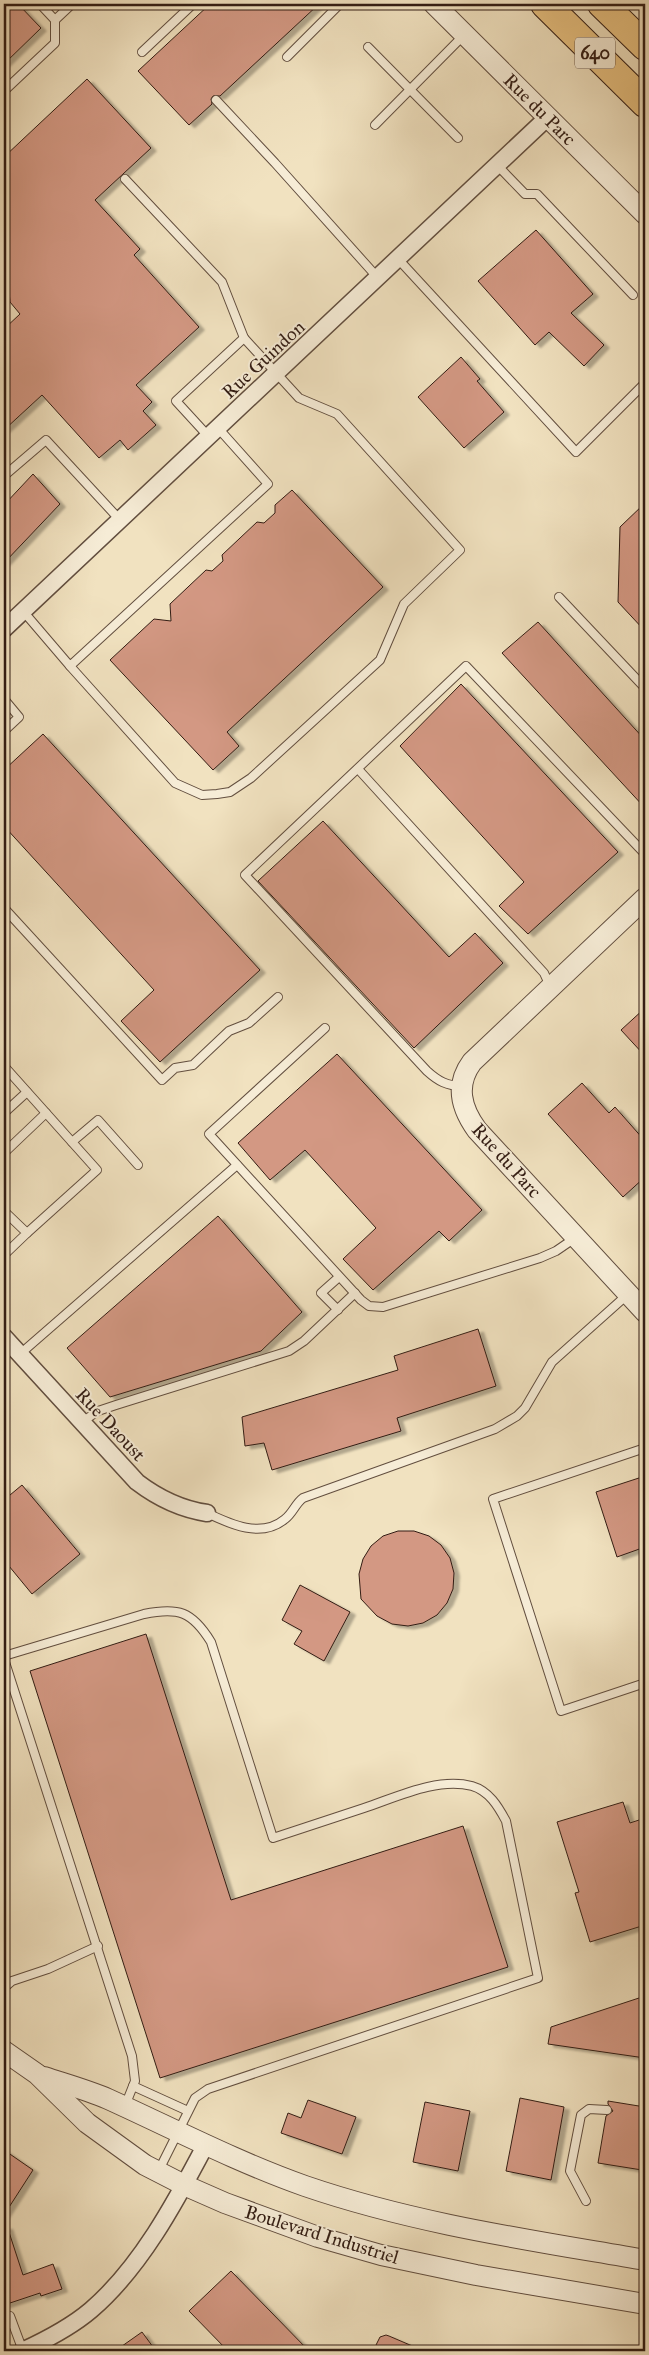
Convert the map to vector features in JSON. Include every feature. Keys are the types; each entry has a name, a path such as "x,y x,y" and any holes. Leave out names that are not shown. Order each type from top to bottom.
{"highway":[{"name":"640","path":"545,4 645,103"},
{"name":"640","path":"602,4 645,46"}],"street":[{"name":"Rue du Parc","path":"434,4 645,214"},
{"name":"Rue Guindon","path":"4,629 399,260 548,117"},
{"path":"462,1086 464,1076 472,1062 645,898"},
{"name":"Rue du Parc","path":"462,1086 463,1106 477,1130 645,1312"},
{"name":"Rue Daoust","path":"4,1337 138,1482 156,1496 189,1509 206,1513"},
{"name":"Boulevard Industriel","path":"4,2051 37,2074 87,2123 157,2172 184,2186 295,2229 381,2255 476,2275 645,2304"},
{"name":"Boulevard Industriel","path":"37,2074 106,2098 205,2146 305,2186 397,2214 479,2231 645,2260"},
{"path":"22,2351 80,2318 112,2290 145,2247 184,2186 205,2146"}],"lane":[{"path":"4,91 55,43 55,20 40,4"},
{"path":"55,20 72,4"},
{"path":"142,52 193,4"},
{"path":"287,57 340,4"},
{"path":"375,125 465,34"},
{"path":"368,48 458,138"},
{"path":"216,100 276,163 378,278"},
{"path":"498,165 525,194 537,194 633,295"},
{"path":"23,611 175,783 202,795 230,792 251,778 380,660 404,604 460,550 337,414 299,398 276,375 244,338 222,282 125,179"},
{"path":"399,260 576,452 645,383"},
{"path":"70,666 268,484 214,433 176,401 244,338"},
{"path":"4,476 46,440 120,520"},
{"path":"559,597 645,688"},
{"path":"462,1086 447,1085 436,1080 245,875 466,666 645,854"},
{"path":"4,699 19,717 4,731"},
{"path":"358,769 544,973 551,987"},
{"path":"4,908 162,1080 175,1068 193,1064 229,1031 249,1023 278,997"},
{"path":"325,1028 209,1134 355,1294 369,1306 383,1308 540,1258 556,1251 577,1237"},
{"path":"4,1066 97,1170 4,1255"},
{"path":"4,1113 27,1092"},
{"path":"4,1153 46,1113"},
{"path":"72,1142 98,1120 138,1165"},
{"path":"20,1354 237,1165"},
{"path":"4,1211 27,1234"},
{"path":"338,1310 322,1293 340,1277"},
{"path":"82,1422 90,1415 107,1408 288,1352 304,1341 355,1294"},
{"path":"206,1513 243,1528 266,1528 285,1519 297,1502 303,1498 495,1430 517,1416 525,1408 552,1362 628,1294"},
{"path":"645,1448 493,1499 561,1711 645,1683"},
{"path":"125,2107 136,2074 132,2056 4,1658 144,1614 166,1611 185,1613 195,1620 211,1642 273,1838 420,1790 449,1784 473,1787 484,1792 492,1799 506,1821 538,1978 208,2089 195,2098 157,2172"},
{"path":"4,1988 12,1981 48,1969 98,1946"},
{"path":"133,2086 188,2111"},
{"path":"586,2201 570,2171 581,2115 588,2109 607,2110"},
{"path":"10,2316 22,2351"}],"building":[{"path":"4,4 18,4 41,28 4,64"},
{"path":"210,4 319,4 220,96 213,96 211,99 212,104 189,125 138,71"},
{"path":"87,79 151,148 95,200 140,249 134,255 199,327 136,385 152,402 143,411 156,425 128,450 120,440 99,458 42,395 4,430 4,329 20,314 10,302 8,281 4,276 4,157"},
{"path":"536,230 593,294 571,313 604,345 584,366 549,332 535,345 478,281"},
{"path":"461,357 480,379 477,381 504,412 464,448 418,397"},
{"path":"33,474 60,504 4,563 4,505"},
{"path":"292,490 383,587 227,732 239,746 213,770 110,660 154,619 171,621 170,604 206,570 212,571 223,561 222,555 257,522 264,523 275,513 275,505"},
{"path":"645,503 645,631 618,602 620,527"},
{"path":"538,622 645,740 645,808 502,653"},
{"path":"461,684 618,852 528,934 499,906 524,882 400,746"},
{"path":"43,734 260,970 160,1062 121,1021 154,990 4,826 4,770"},
{"path":"323,821 449,957 475,933 503,963 414,1048 258,881"},
{"path":"645,1008 645,1056 621,1030"},
{"path":"337,1054 482,1210 449,1241 439,1231 373,1290 343,1259 376,1228 305,1150 270,1180 238,1143"},
{"path":"582,1083 609,1113 615,1107 645,1141 645,1177 623,1197 548,1114"},
{"path":"218,1216 302,1312 261,1351 110,1397 67,1348"},
{"path":"478,1329 496,1386 397,1418 401,1431 272,1470 264,1443 245,1446 242,1417 398,1370 394,1356"},
{"path":"645,1476 645,1547 617,1557 596,1492"},
{"path":"22,1485 80,1554 32,1594 4,1560 4,1500"},
{"path":"398,1531 414,1531 429,1536 441,1545 450,1558 454,1573 453,1589 447,1603 437,1615 423,1623 408,1626 392,1624 377,1616 361,1599 359,1574 363,1559 371,1546 383,1536"},
{"path":"300,1585 350,1612 324,1661 294,1644 302,1631 282,1620"},
{"path":"146,1634 231,1900 463,1826 508,1967 160,2078 30,1671"},
{"path":"623,1802 630,1823 645,1818 645,1925 590,1942 575,1893 579,1892 557,1822"},
{"path":"645,1996 645,2058 548,2044 551,2027"},
{"path":"520,2098 564,2107 551,2180 506,2171"},
{"path":"308,2100 356,2117 342,2154 281,2133 288,2113 301,2118"},
{"path":"608,2101 645,2107 645,2162 643,2161 642,2170 598,2163 606,2116 613,2111"},
{"path":"425,2102 470,2111 458,2171 413,2162"},
{"path":"4,2150 33,2170 4,2215"},
{"path":"7,2226 23,2275 53,2264 62,2289 41,2296 40,2293 4,2305 4,2227"},
{"path":"231,2271 309,2351 228,2351 189,2311"},
{"path":"142,2332 156,2351 115,2351"},
{"path":"386,2335 424,2351 373,2351 380,2337"}]}
